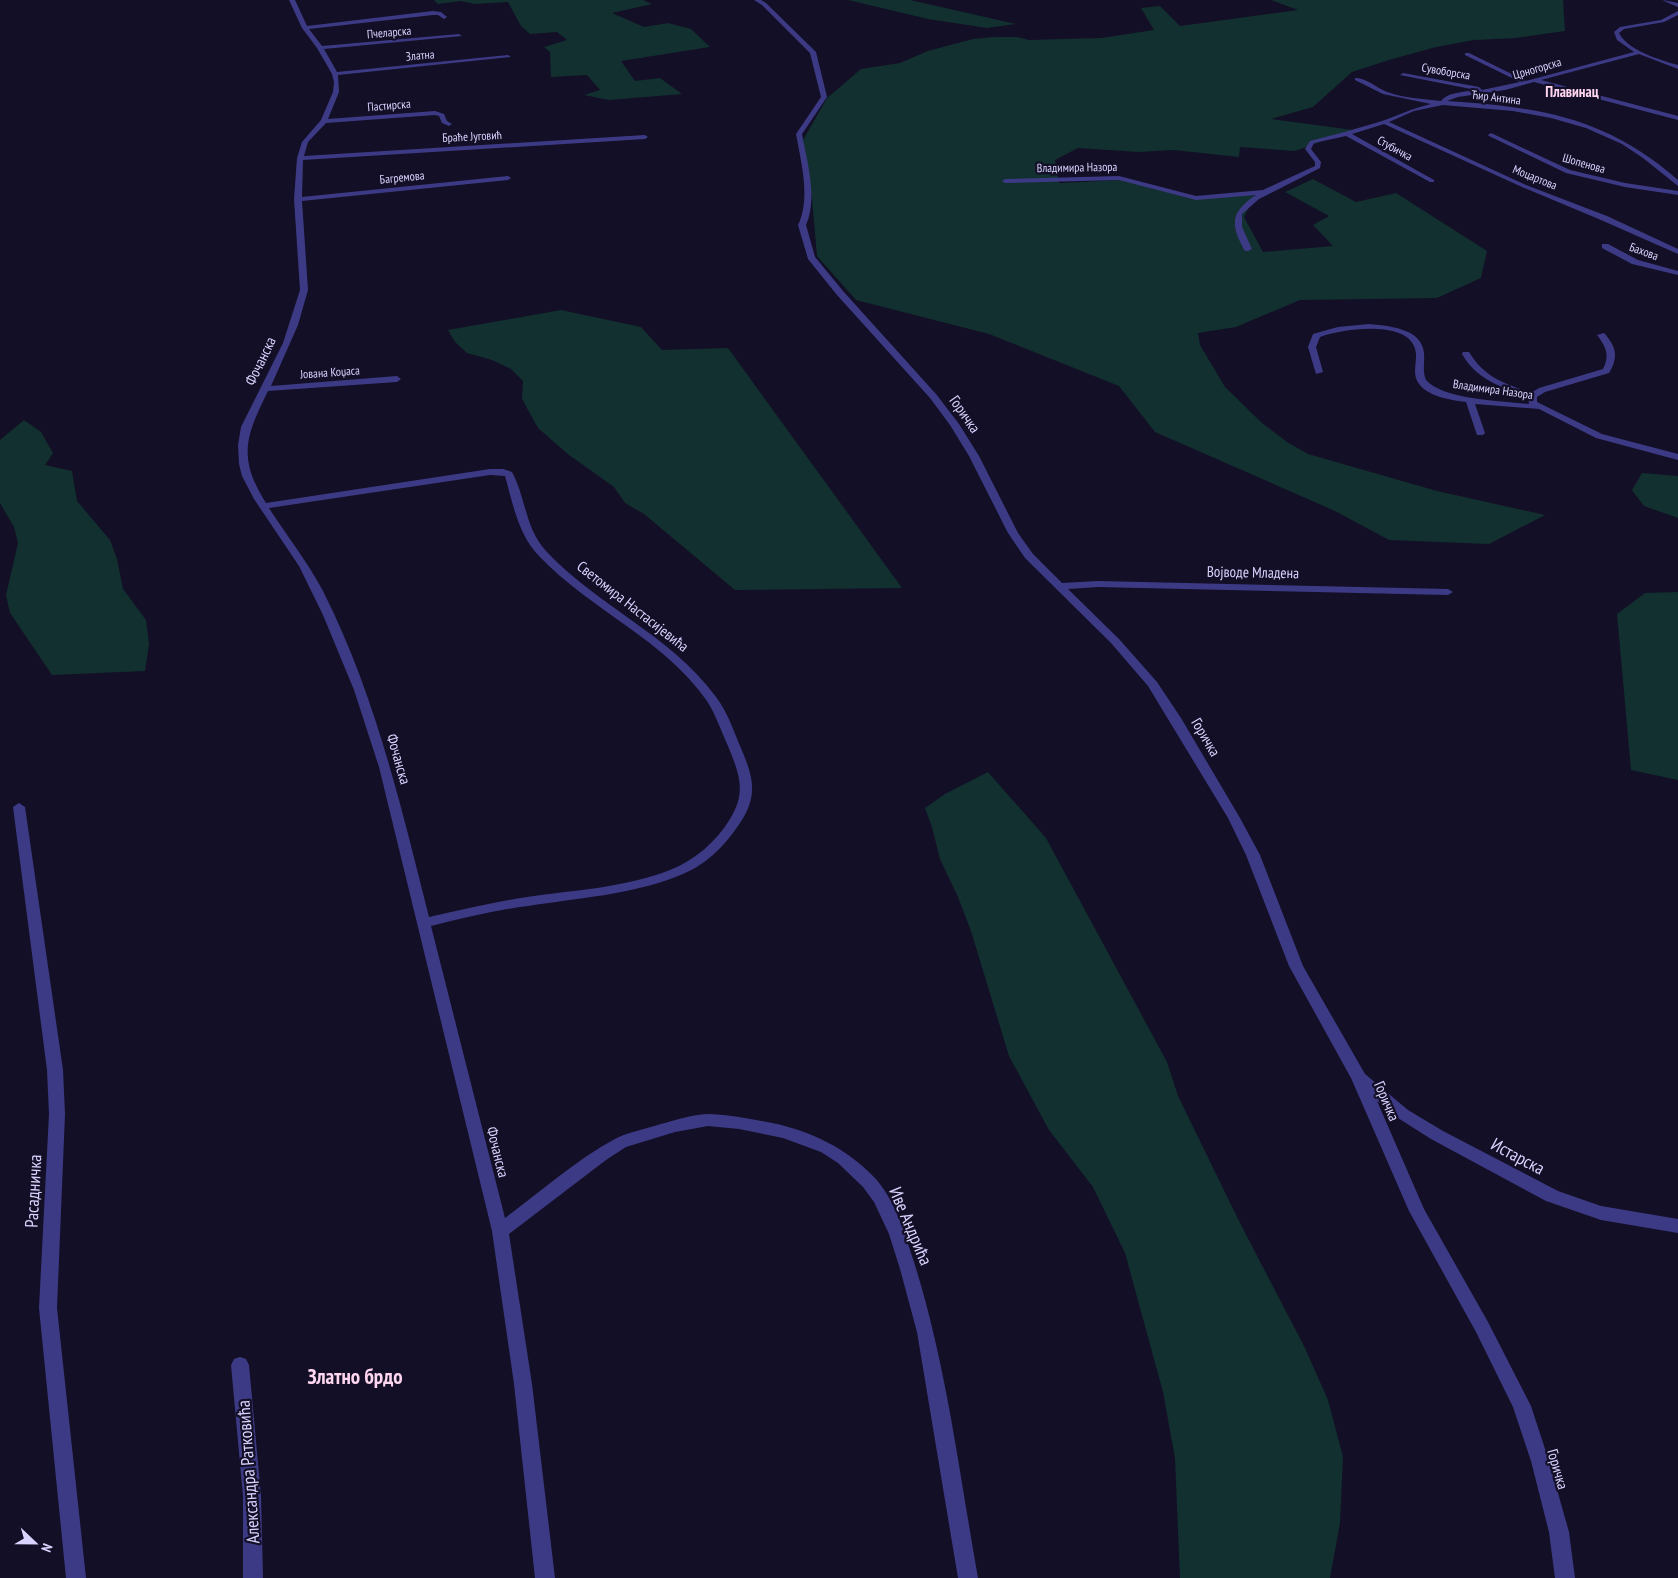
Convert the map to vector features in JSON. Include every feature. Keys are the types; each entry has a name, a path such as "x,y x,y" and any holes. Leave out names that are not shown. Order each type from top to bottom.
{"street":[{"path":"292,0 305,28 320,48 335,74"},
{"name":"Горичка","path":"757,0 764,4 813,52 824,97 799,134 806,173 807,202 807,214 802,225 811,257 845,299 933,396 954,424 974,456 1013,533 1029,556 1134,660 1176,718 1216,786 1253,855 1296,966 1359,1078 1417,1211 1482,1327 1522,1406 1540,1460 1559,1532 1565,1578"},
{"path":"1666,0 1678,5"},
{"path":"305,28 433,13 439,13 444,17"},
{"path":"1678,14 1662,21 1618,30 1616,33 1618,40 1640,52 1678,67"},
{"name":"Пчеларска","path":"320,48 459,36"},
{"name":"Црногорска","path":"1442,103 1451,96 1483,92 1526,83 1564,71 1640,52"},
{"path":"1467,54 1526,83"},
{"name":"Златна","path":"335,74 508,57"},
{"name":"Фочанска","path":"335,74 337,82 336,92 324,121 305,142 300,158 298,199 304,290 296,325 246,427 241,445 246,475 304,566 352,665 364,696 385,767 500,1231 524,1394 545,1578"},
{"name":"Сувоборска","path":"1404,75 1473,87 1483,92"},
{"name":"Ћир Антина","path":"1358,79 1380,92 1425,102 1518,110 1550,116 1588,128 1629,146 1678,184"},
{"path":"1536,80 1678,118"},
{"name":"Владимира Назора","path":"1248,250 1237,224 1238,216 1246,204 1319,166 1318,162 1309,152 1310,144 1384,122 1405,112 1442,103"},
{"name":"Пастирска","path":"324,121 435,113 442,115 444,122 449,124"},
{"name":"Моцартова","path":"1384,122 1524,186 1604,218 1678,252"},
{"name":"Стубичка","path":"1347,134 1432,181"},
{"name":"Шопенова","path":"1491,134 1568,172 1617,183 1678,193"},
{"name":"Браће Југовић","path":"300,158 645,137"},
{"name":"Багремова","path":"298,199 508,178"},
{"name":"Владимира Назора","path":"1005,181 1119,178 1196,198 1266,192"},
{"name":"Бахова","path":"1605,246 1635,262 1678,273"},
{"name":"Владимира Назора","path":"1319,372 1312,347 1316,336 1344,328 1379,328 1408,336 1418,344 1420,351 1418,374 1421,380 1426,386 1448,396 1538,407 1555,413 1599,436 1678,457"},
{"name":"Владимира Назора","path":"1466,354 1471,364 1487,379 1532,396 1554,385 1603,374 1611,364 1613,353 1611,347 1601,335"},
{"name":"Јована Коџаса","path":"264,389 397,379"},
{"name":"Владимира Назора","path":"1532,396 1533,403 1538,407"},
{"path":"1469,400 1480,433"},
{"name":"Светомира Настасијевића","path":"264,506 490,472 506,472 509,474 526,528 533,542 564,574 650,636 686,669 712,699 724,722 748,779 743,807 726,835 714,849 676,872 621,889 525,902 424,923"},
{"name":"Војводе Младена","path":"1058,586 1098,584 1448,592"},
{"name":"Расадничка","path":"19,807 55,1070 56,1114 48,1308 76,1578"},
{"name":"Истарска","path":"1359,1078 1403,1114 1437,1136 1552,1196 1601,1213 1678,1226"},
{"name":"Иве Андрића","path":"500,1231 600,1156 621,1143 675,1126 708,1120 739,1122 785,1132 827,1148 844,1159 869,1182 881,1199 897,1234 908,1269 926,1332 968,1578"},
{"name":"Александра Ратковића","path":"240,1365 252,1496 253,1578"}],"green space":[{"path":"434,0 643,0 652,4 612,13 644,27 668,23 691,29 710,47 621,61 635,81 660,78 682,94 609,100 584,95 600,90 587,75 551,77 550,52 544,47 567,40 557,32 530,34 521,26 508,2 475,4 461,1 438,4"},
{"path":"848,0 910,0 1016,24 987,28 928,19"},
{"path":"1271,0 1563,0 1565,31 1516,38 1474,40 1436,47 1352,72 1313,107 1271,119 1353,130 1295,151 1240,147 1239,157 1174,150 1138,152 1078,148 1055,160 1059,183 1121,180 1194,199 1255,195 1244,217 1263,252 1333,246 1313,225 1329,216 1285,192 1313,179 1356,202 1396,193 1487,251 1481,278 1437,298 1300,300 1236,327 1198,333 1200,345 1225,387 1262,423 1287,442 1308,454 1437,491 1545,515 1489,544 1389,540 1335,511 1155,432 1119,386 989,334 856,300 817,256 812,199 802,142 827,98 861,69 900,63 928,51 973,39 994,37 1017,37 1029,40 1101,38 1154,30 1141,8 1160,6 1180,26 1298,10"},
{"path":"561,310 641,327 662,350 728,348 902,588 735,590 644,514 625,503 614,487 569,455 538,428 522,399 523,381 511,369 492,360 467,353 455,342 448,330"},
{"path":"24,420 41,432 53,453 45,465 72,471 77,501 110,540 117,559 123,589 146,620 149,644 145,671 52,675 10,613 6,595 18,543 14,527 0,503 0,440"},
{"path":"1642,473 1678,476 1678,518 1644,506 1632,490"},
{"path":"1678,592 1678,780 1631,770 1617,614 1645,593"},
{"path":"988,772 1046,838 1167,1062 1178,1096 1240,1223 1304,1346 1328,1400 1343,1457 1340,1523 1330,1578 1180,1578 1175,1458 1163,1392 1125,1253 1093,1187 1049,1130 1009,1056 971,931 958,897 940,859 925,808 945,794"}],"district":[{"name":"Плавинац","path":"1572,91"},
{"name":"Златно брдо","path":"355,1376"}]}
